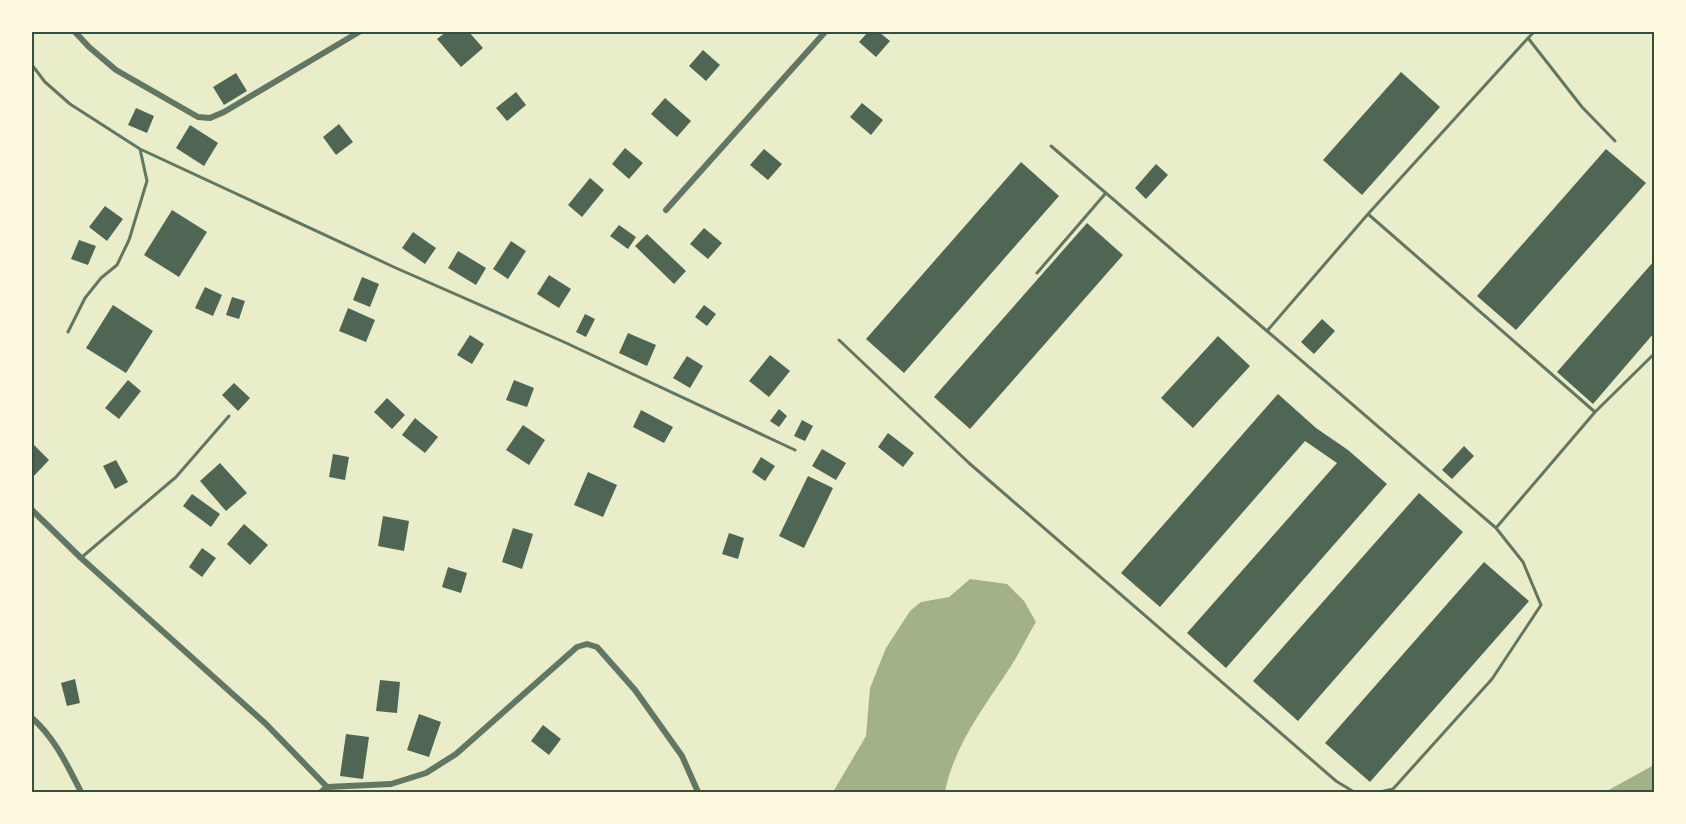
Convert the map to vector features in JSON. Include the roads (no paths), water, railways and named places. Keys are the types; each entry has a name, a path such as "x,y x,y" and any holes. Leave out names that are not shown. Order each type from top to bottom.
{"street":[{"path":"75,32 116,70 198,117 210,118 224,112 359,32"},
{"path":"666,210 825,32"},
{"path":"32,510 81,558 266,724 327,787"},
{"path":"321,792 327,787 391,784 426,773 456,754 577,647 587,644 597,647 635,690 682,756 698,792"},
{"path":"32,718 60,750 81,792"}],"lane":[{"path":"1267,331 1368,214 1534,32"},
{"path":"1528,38 1582,107 1615,141"},
{"path":"32,65 45,82 70,104 140,149 795,450"},
{"path":"1051,146 1496,528 1523,562 1541,605 1492,679 1393,789 1380,792"},
{"path":"68,332 86,298 101,278 117,265 129,240 147,182 140,149"},
{"path":"1037,273 1105,194"},
{"path":"1368,214 1595,412"},
{"path":"839,340 969,463 1336,781 1354,792"},
{"path":"1496,528 1595,412 1654,354"},
{"path":"81,558 176,477 229,416"}]}
